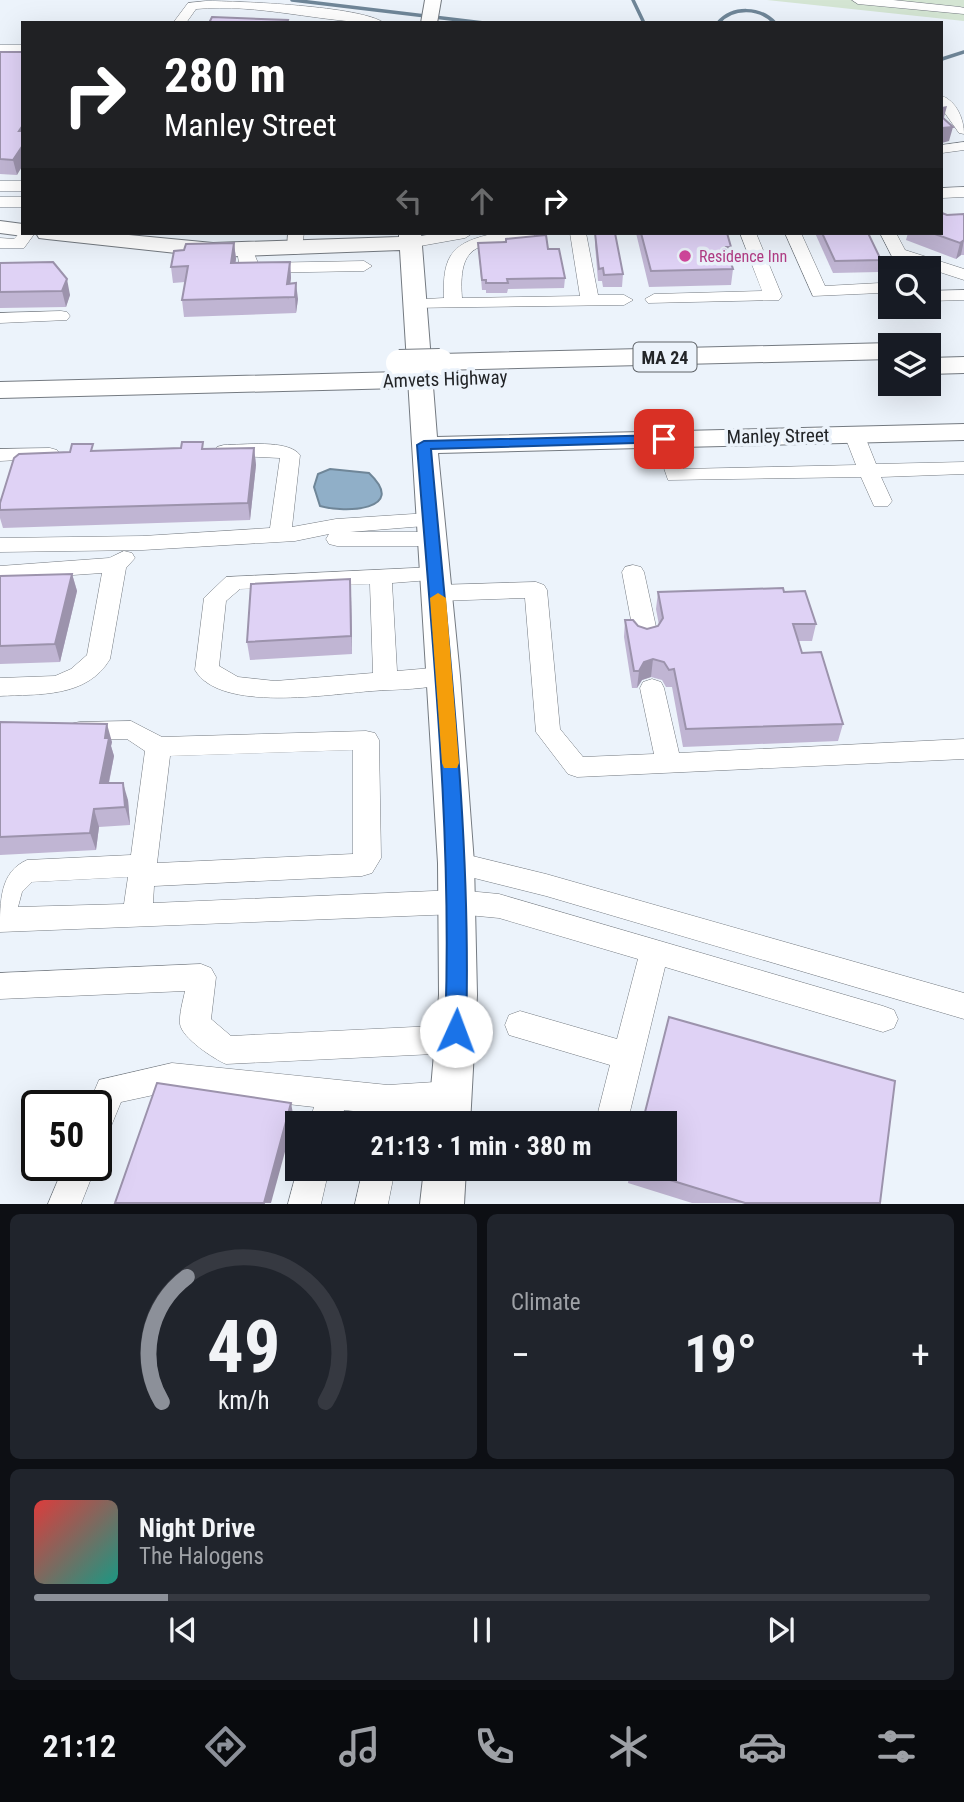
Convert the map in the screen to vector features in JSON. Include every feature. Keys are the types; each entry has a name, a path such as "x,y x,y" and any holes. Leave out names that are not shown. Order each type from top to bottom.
{"highway":[{"path":"941,351 964,350"},
{"name":"Amvets Highway","path":"0,390 878,352"},
{"path":"941,366 964,365"},
{"name":"Amvets Highway","path":"440,370 878,367"},
{"name":"Amvets Highway","path":"0,372 400,372"}],"main road":[{"path":"0,227 21,230"},
{"path":"84,235 133,238 185,248 295,241 410,238 456,863 455,1039 450,1110"},
{"name":"Manley Street","path":"424,445 964,432"},
{"path":"442,1203 444,1181"}],"street":[{"path":"858,0 962,8"},
{"path":"181,21 192,6 207,1 284,16"},
{"path":"244,14 356,21"},
{"path":"0,48 21,49"},
{"path":"943,101 964,130"},
{"path":"943,149 964,146"},
{"path":"943,162 964,159"},
{"path":"0,186 21,186"},
{"path":"943,192 964,192"},
{"path":"0,202 21,202"},
{"path":"410,238 443,235"},
{"path":"653,299 774,296 749,235"},
{"path":"794,235 819,292 878,288"},
{"path":"250,244 247,263 254,268 364,266"},
{"path":"941,270 964,275"},
{"path":"941,296 964,295"},
{"path":"590,301 624,300"},
{"path":"0,318 61,316"},
{"path":"854,434 881,501"},
{"path":"664,439 675,476 964,468"},
{"path":"203,451 281,451 290,455 288,534"},
{"path":"0,455 68,453"},
{"path":"0,545 143,542 288,534 346,541 430,530"},
{"path":"0,573 115,565 143,542"},
{"path":"0,687 59,685 79,675 98,659 115,565"},
{"path":"633,572 646,636"},
{"path":"381,577 385,681"},
{"path":"444,676 275,690 233,685 208,670 215,598 234,582 381,577 536,590 548,732 577,767 964,749"},
{"path":"652,688 668,762"},
{"path":"54,731 131,730 158,747 366,740 367,858 362,865 143,870 97,867 27,871 16,876 9,887 1,920 457,902 499,906 883,1019"},
{"path":"137,915 158,747"},
{"path":"456,863 545,885 964,1006"},
{"path":"614,1111 654,952"},
{"path":"0,986 201,977 195,1025 226,1050 455,1039"},
{"path":"520,1025 628,1056"},
{"path":"110,1090 172,1077 329,1109 368,1111"},
{"path":"419,1111 450,1110"},
{"path":"64,1203 73,1181"},
{"path":"304,1203 310,1181"},
{"path":"371,1203 376,1181"}],"lane":[{"path":"0,243 18,244 25,235"},
{"path":"453,303 453,265 460,252 486,241 518,235"},
{"path":"413,304 590,301 578,235"},
{"path":"889,235 900,256"}],"green space":[{"path":"767,0 964,0 964,21"}],"water":[{"path":"330,469 369,473 382,495 377,502 357,509 320,506 314,487 318,474"}],"building":[{"path":"212,17 288,20 288,21 210,21"},
{"path":"0,52 21,52 21,148 13,160 0,159"},
{"path":"943,118 953,127 943,128"},
{"path":"943,213 964,214 964,240 960,243 938,235 943,235"},
{"path":"546,235 548,249 559,249 565,278 507,279 508,283 486,283 486,280 482,280 478,243 506,242 506,239"},
{"path":"595,235 615,235 623,274 604,275 603,268 599,269"},
{"path":"642,235 728,235 731,247 726,247 733,269 651,271"},
{"path":"823,235 869,235 879,256 878,260 835,261"},
{"path":"234,243 231,263 290,262 287,284 296,283 295,297 182,300 188,266 171,267 174,251 184,250 186,244"},
{"path":"53,262 67,279 62,291 0,292 0,263"},
{"path":"182,442 203,442 202,449 254,448 248,503 0,510 14,458 19,454 70,452 72,444 93,444 91,451 181,448"},
{"path":"72,574 55,644 0,646 0,576"},
{"path":"350,579 351,636 247,642 251,584"},
{"path":"783,588 784,592 805,591 816,624 793,624 802,653 821,652 843,724 686,729 674,669 669,670 664,662 653,659 644,662 639,671 634,671 625,620 633,620 638,626 647,629 658,626 663,618 658,592"},
{"path":"0,722 107,724 105,738 109,738 100,783 123,783 125,807 94,809 90,833 0,837"},
{"path":"669,1017 895,1081 880,1203 745,1203 673,1181 677,1181 677,1111 645,1111"},
{"path":"157,1083 291,1103 289,1111 285,1111 285,1125 264,1203 115,1203"}],"waterway":[{"path":"292,0 467,21"},
{"path":"633,0 643,21"},
{"path":"720,21 739,11 754,11 773,21"},
{"path":"943,59 964,52"}],"slow traffic":[{"path":"438,598 451,763"}],"place":[{"name":"Residence Inn","path":"685,256"}],"route":[{"path":"456,1031 458,956 454,808 424,445 664,439"}]}
